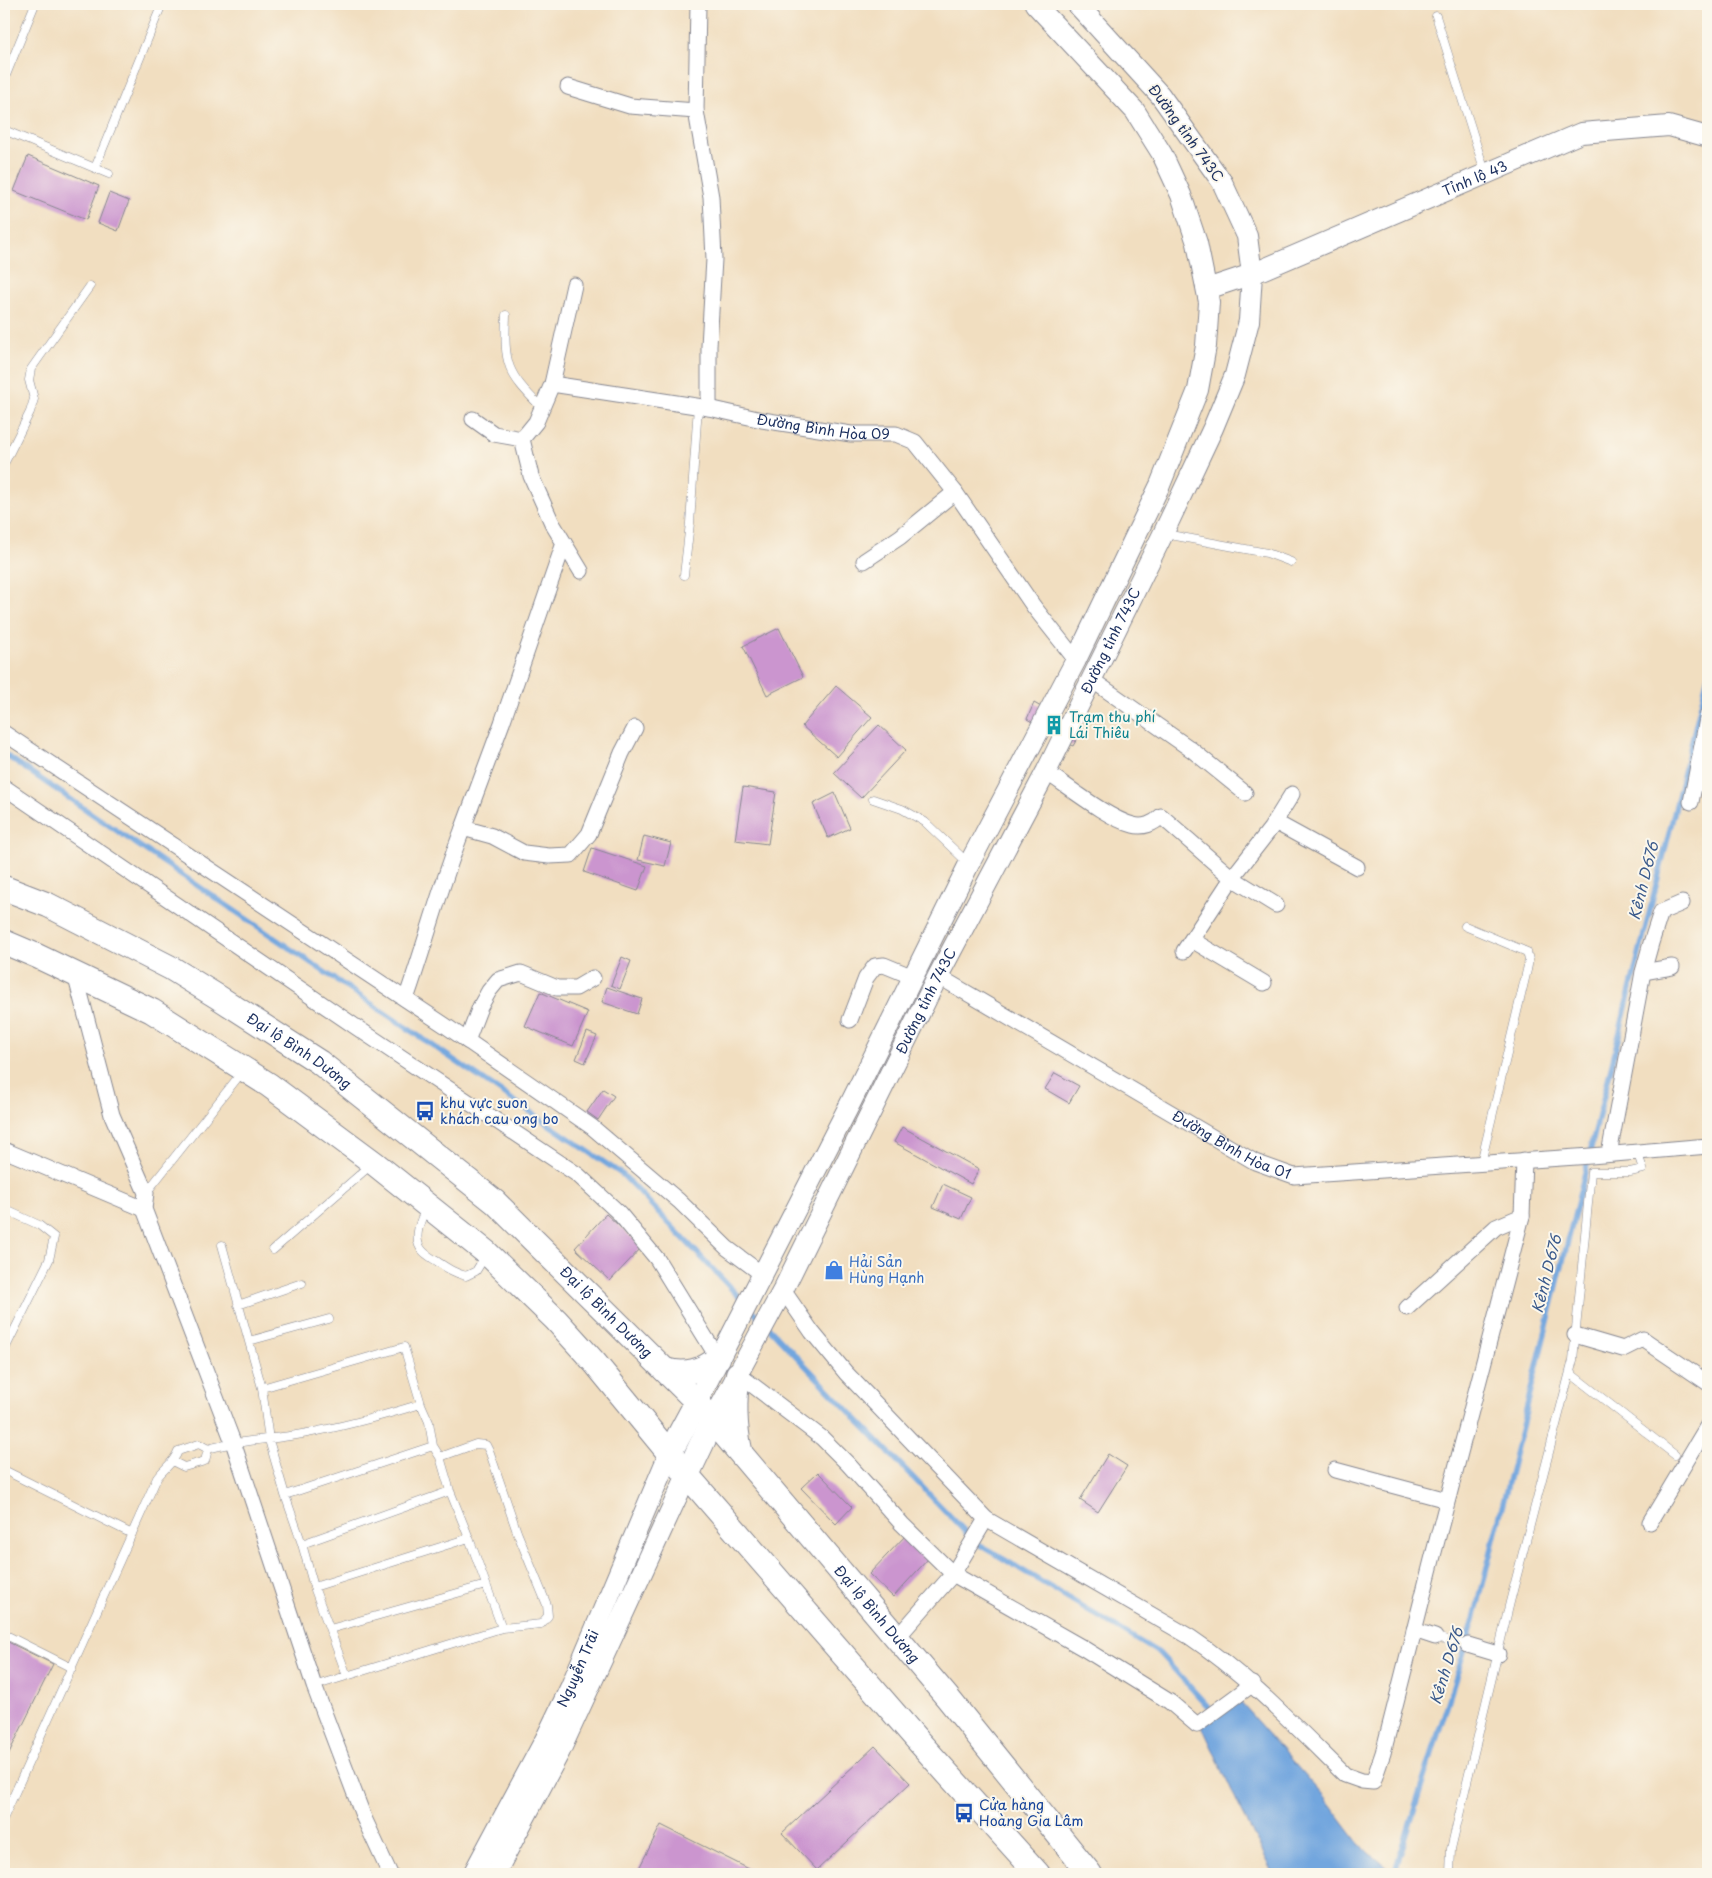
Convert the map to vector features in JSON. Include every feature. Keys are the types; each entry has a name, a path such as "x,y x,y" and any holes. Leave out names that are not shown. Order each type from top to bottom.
{"highway":[{"name":"Đại lộ Bình Dương","path":"4,888 48,905 170,968 320,1062 495,1202 713,1420 954,1705 1090,1874"},
{"path":"4,942 152,1011 269,1085 374,1163 487,1253 556,1320 595,1362 686,1475 920,1743 1038,1874"},
{"path":"665,1370 691,1372 701,1370 718,1358"},
{"path":"738,1374 734,1416 740,1452"},
{"path":"669,1454 697,1402"},
{"path":"686,1475 713,1420"}],"main road":[{"name":"Đường tỉnh 743C","path":"697,1402 856,1093 970,864 1076,660 1160,485 1198,390 1206,346 1209,302 1197,243 1182,195 1162,154 1135,112 1035,4"},
{"name":"Đường tỉnh 743C","path":"713,1420 782,1290 938,976 1046,772 1092,680 1212,428 1234,375 1249,321 1252,274 1247,236 1222,182 1160,95 1077,4"},
{"name":"Tỉnh lộ 43","path":"1206,289 1252,274 1581,133 1669,126 1708,137"},
{"path":"916,971 938,976"},
{"name":"Nguyễn Trãi","path":"473,1874 546,1738 571,1686 669,1454"},
{"name":"Nguyễn Trãi","path":"495,1874 560,1751 686,1475"}],"street":[{"path":"698,4 696,111 711,197 714,250 704,407"},
{"path":"568,87 630,106 696,111"},
{"path":"522,439 536,422 552,384 574,285"},
{"name":"Đường Bình Hòa 09","path":"552,384 704,407 762,420 850,434 896,434 915,442 955,492 1034,607 1076,660"},
{"path":"473,419 494,434 522,439"},
{"path":"522,439 531,476 552,523 581,571"},
{"path":"864,561 900,537 955,492"},
{"path":"406,999 424,948 448,866 502,723 564,543"},
{"path":"1092,680 1192,750 1245,793"},
{"path":"1692,802 1708,714"},
{"path":"463,828 492,836 524,853 548,856 571,855 588,834 622,753 635,728"},
{"path":"4,733 406,999 592,1127 679,1201 727,1248 762,1274"},
{"path":"1046,772 1104,811 1130,824 1139,826 1150,824 1161,816 1232,878 1276,905"},
{"path":"4,787 356,1027 578,1175 619,1213 657,1259 718,1358"},
{"path":"1264,983 1188,946 1232,878 1275,822 1292,794"},
{"path":"1275,822 1357,867"},
{"path":"1609,1154 1643,972 1651,942 1661,912 1682,903"},
{"path":"850,1020 866,978 875,966 884,965 916,971"},
{"path":"1643,972 1672,967"},
{"path":"467,1041 480,1007 489,990 498,980 521,973 557,988 576,988 593,978"},
{"path":"75,974 112,1115 146,1193 144,1209 233,1442 314,1686 364,1818 390,1874"},
{"name":"Đường Bình Hòa 01","path":"938,976 1255,1162 1294,1176 1591,1156 1708,1146"},
{"path":"4,1150 144,1209"},
{"path":"782,1290 812,1332 846,1373 986,1519 1190,1637 1253,1684 1345,1775 1362,1781 1373,1782 1383,1753 1522,1216 1524,1160"},
{"path":"1407,1308 1496,1227 1522,1216"},
{"path":"1576,1335 1623,1349 1643,1339 1708,1383"},
{"path":"738,1374 822,1438 902,1524 953,1574 1083,1648 1170,1702 1197,1725 1253,1684"},
{"path":"1650,1522 1708,1425"},
{"path":"1335,1470 1447,1500"},
{"path":"897,1638 953,1574 986,1519"},
{"path":"1414,1630 1435,1637"},
{"path":"1468,1645 1498,1654"}],"lane":[{"path":"4,80 35,4"},
{"path":"95,168 162,4"},
{"path":"1436,16 1486,174"},
{"path":"4,130 109,174"},
{"path":"4,464 30,412 34,399 30,380 31,369 90,286"},
{"path":"506,315 504,346 510,372 519,385 542,408"},
{"path":"684,575 704,407"},
{"path":"1163,534 1266,553 1291,562"},
{"path":"873,799 902,809 925,822 970,864"},
{"path":"1464,926 1527,952 1529,958 1528,970 1481,1163"},
{"path":"146,1193 244,1070"},
{"path":"1450,1874 1451,1849 1498,1654 1574,1360 1591,1172 1630,1172 1643,1169 1637,1151"},
{"path":"273,1250 374,1163"},
{"path":"427,1204 418,1227 420,1248 424,1252 453,1273 466,1276 476,1271 487,1253"},
{"path":"4,1209 39,1225 54,1237 49,1260 4,1351"},
{"path":"222,1245 262,1388 269,1440 314,1587 347,1676"},
{"path":"238,1305 302,1283"},
{"path":"249,1341 329,1320"},
{"path":"262,1388 404,1347 421,1404 429,1422 432,1446 440,1457 450,1491 502,1628"},
{"path":"1570,1373 1675,1455"},
{"path":"4,1817 157,1478 164,1468 174,1462 178,1451 199,1444 208,1449 233,1442 269,1440 304,1434 385,1415 421,1404"},
{"path":"314,1686 502,1628 541,1624 548,1616 547,1605 517,1532 486,1445 476,1444 440,1457"},
{"path":"285,1495 432,1446"},
{"path":"174,1462 184,1467 205,1461 208,1449"},
{"path":"4,1470 132,1534"},
{"path":"302,1544 450,1491"},
{"path":"314,1587 469,1538"},
{"path":"330,1629 486,1585"},
{"path":"4,1634 72,1668"},
{"path":"1435,1637 1468,1645"}],"water":[{"path":"1233,1694 1323,1796 1359,1844 1395,1874 1274,1874 1239,1806 1201,1724"}],"building":[{"path":"28,156 99,186 86,220 14,191"},
{"path":"109,193 129,201 118,231 98,223"},
{"path":"779,628 803,677 767,695 743,646"},
{"path":"836,686 872,717 837,757 802,726"},
{"name":"Trạm thu phí Lái Thiêu","path":"1034,703 1082,730 1073,746 1027,719"},
{"path":"879,725 906,750 861,798 834,773"},
{"path":"743,787 776,792 768,844 735,840"},
{"path":"835,793 850,828 828,838 813,804"},
{"path":"644,836 671,843 665,866 638,860"},
{"path":"592,848 647,866 638,891 584,872"},
{"path":"622,957 631,961 620,989 611,985"},
{"path":"607,987 642,999 637,1014 602,1002"},
{"path":"540,992 588,1012 573,1046 525,1026"},
{"path":"587,1032 597,1036 585,1063 576,1059"},
{"path":"1055,1073 1079,1086 1069,1103 1045,1089"},
{"path":"603,1089 614,1096 598,1120 587,1112"},
{"path":"902,1127 979,1169 971,1184 894,1142"},
{"path":"943,1184 971,1197 961,1219 933,1207"},
{"path":"606,1214 642,1247 610,1281 575,1248"},
{"path":"1108,1454 1127,1466 1098,1512 1080,1500"},
{"path":"818,1472 852,1507 836,1524 801,1488"},
{"path":"907,1534 930,1557 893,1597 869,1574"},
{"path":"4,1640 53,1664 8,1755 4,1753"},
{"path":"875,1746 910,1783 817,1870 782,1833"},
{"path":"661,1825 759,1874 636,1874"}],"waterway":[{"name":"Kênh D676","path":"1394,1874 1474,1620 1708,676"},
{"path":"4,754 623,1175 743,1301"},
{"path":"750,1308 974,1541 1159,1653 1214,1713"}],"place":[{"name":"Trạm thu phí Lái Thiêu","path":"1054,725"},
{"name":"khu vực suon khách cau ong bo","path":"425,1111"},
{"name":"Hải Sản Hùng Hạnh","path":"834,1270"},
{"name":"Cửa hàng Hoàng Gia Lâm","path":"964,1813"}]}
